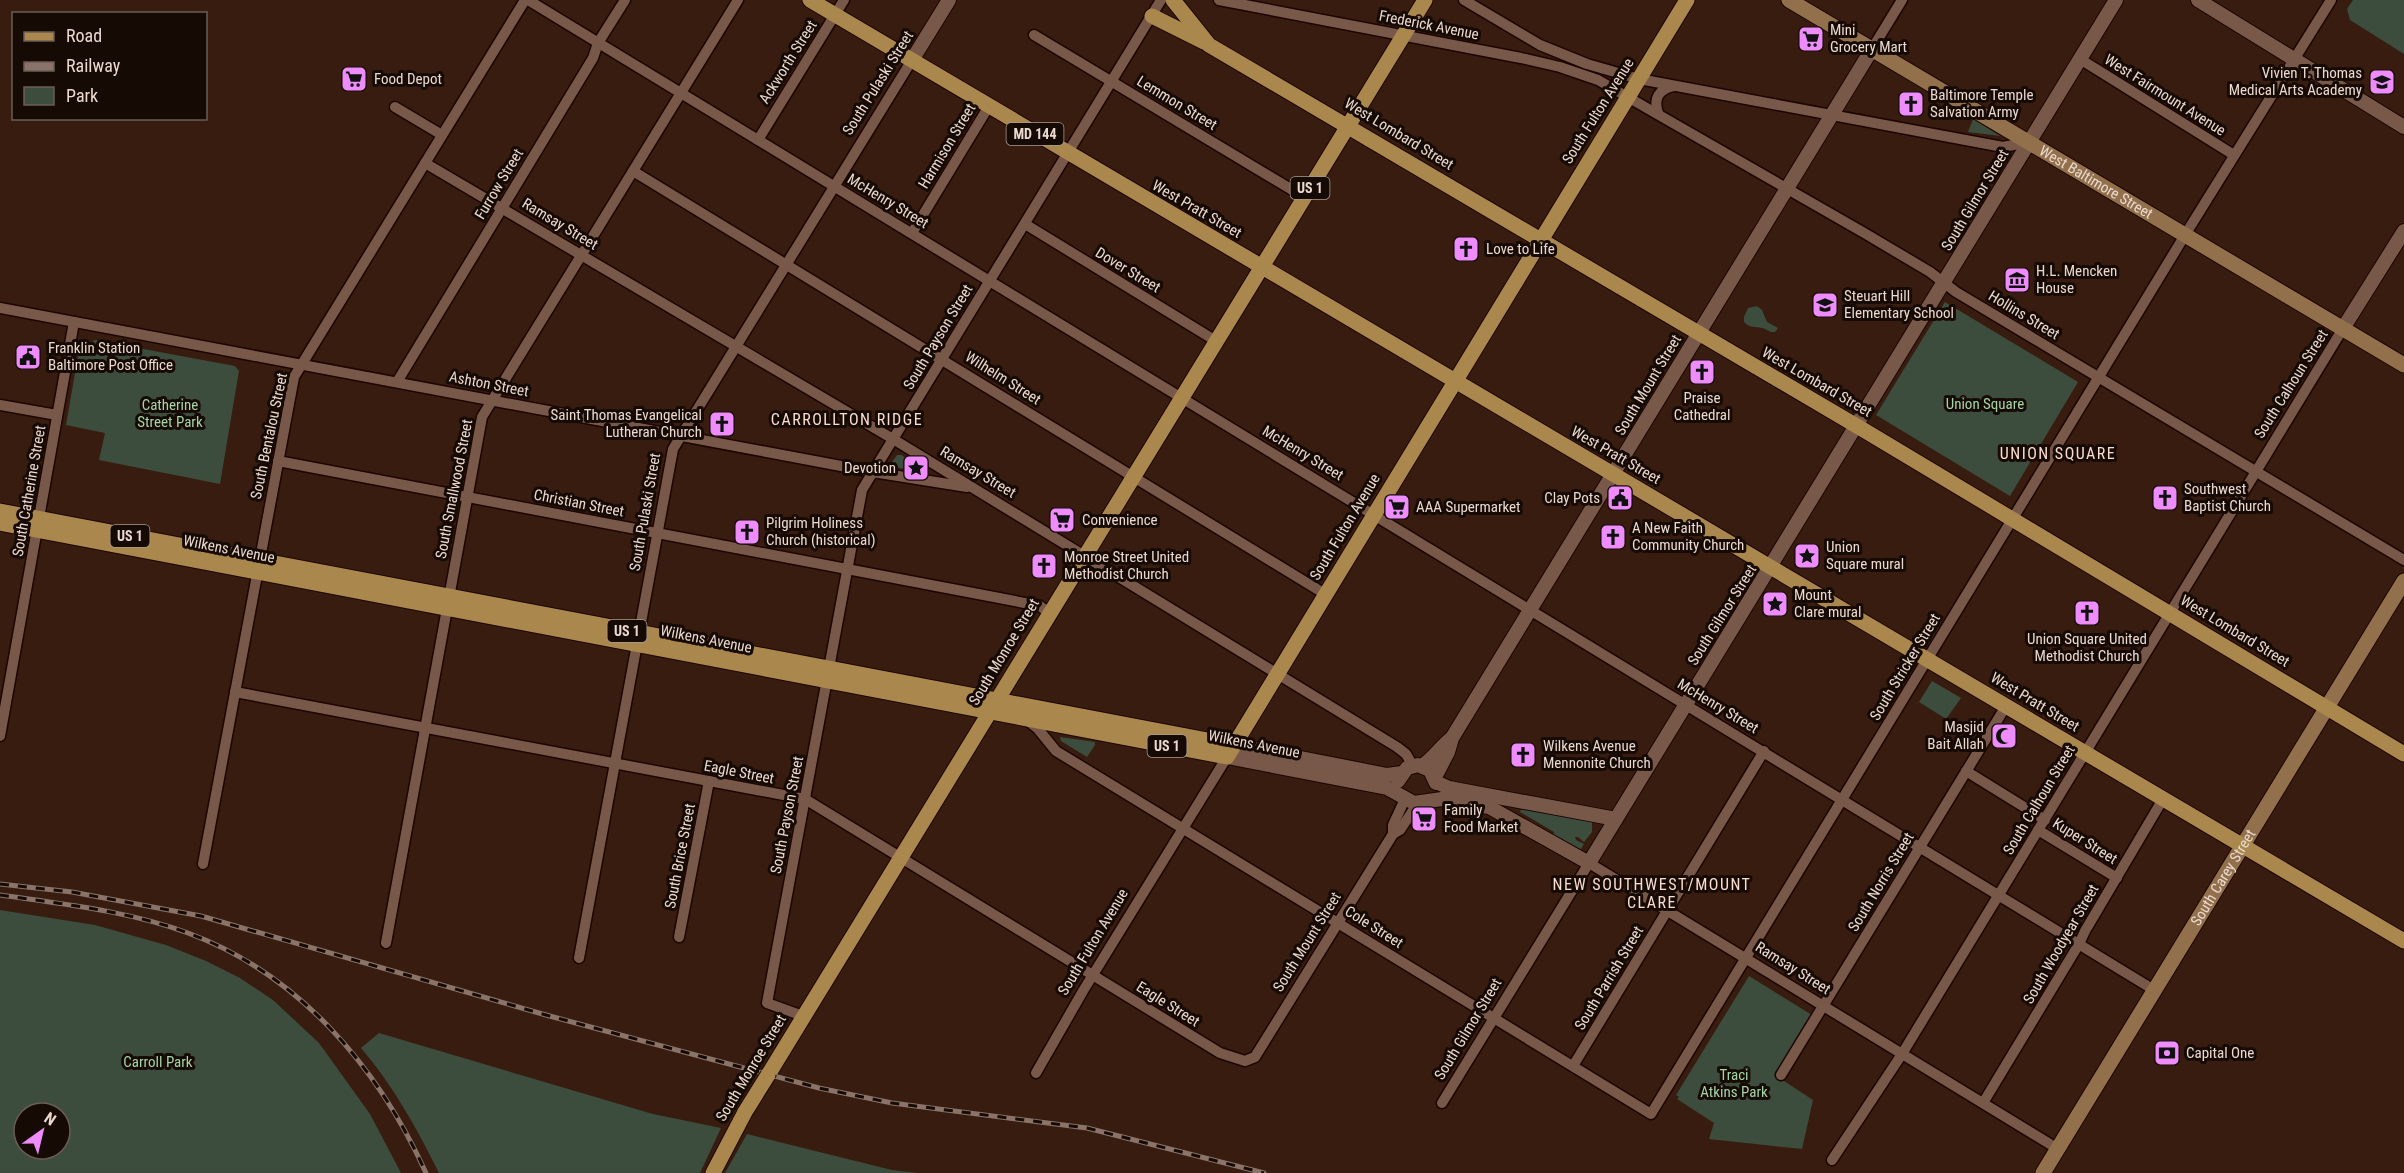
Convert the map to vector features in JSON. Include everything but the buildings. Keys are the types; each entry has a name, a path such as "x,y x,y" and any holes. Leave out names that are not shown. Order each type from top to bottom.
{"main road":[{"name":"West Pratt Street","path":"810,0 2243,846 2402,935"},
{"name":"West Lombard Street","path":"1173,0 1209,45"},
{"name":"South Monroe Street","path":"713,1173 732,1134 801,1020 1425,0"},
{"name":"South Fulton Avenue","path":"1230,751 1687,0"},
{"name":"West Baltimore Street","path":"1789,0 2404,365"},
{"name":"West Lombard Street","path":"1152,16 1209,45 1349,126 2404,754"},
{"name":"Wilkens Avenue","path":"0,511 38,524 1230,751"},
{"name":"Wilkens Avenue","path":"0,523 38,524"},
{"name":"South Carey Street","path":"2043,1173 2404,581"},
{"name":"Wilkens Avenue","path":"991,707 1027,720 1230,751"}],"street":[{"name":"McHenry Street","path":"526,0 990,280 2154,990"},
{"name":"South Bentalou Street","path":"203,864 294,377 526,0"},
{"name":"Furrow Street","path":"397,382 625,0"},
{"name":"South Smallwood Street","path":"386,942 482,417 738,0"},
{"name":"Ackworth Street","path":"758,140 844,0"},
{"name":"South Pulaski Street","path":"579,958 673,449 949,0"},
{"name":"South Payson Street","path":"801,1020 767,1003 862,490 1161,0"},
{"name":"Frederick Avenue","path":"1219,0 1560,67 1598,80 1629,96"},
{"path":"1464,0 1540,45 1587,64 1639,79 2003,147 2029,142"},
{"path":"1872,49 1902,0"},
{"name":"South Gilmor Street","path":"1442,1103 2116,0"},
{"path":"2198,0 2404,127"},
{"name":"South Stricker Street","path":"1651,1114 2098,377 2331,0"},
{"name":"Lemmon Street","path":"1034,34 1304,197"},
{"name":"South Mount Street","path":"1435,779 1452,738 1872,49"},
{"name":"West Fairmount Avenue","path":"2080,59 2234,155"},
{"path":"1658,113 1656,105 1659,93 1664,88 1674,86"},
{"name":"Hollins Street","path":"1629,96 1776,184 1787,188 2404,560"},
{"name":"Harmison Street","path":"912,233 989,106"},
{"path":"395,107 442,135"},
{"name":"Ramsay Street","path":"425,163 893,439 1399,748 1412,768"},
{"name":"Wilhelm Street","path":"633,171 1325,594"},
{"name":"Dover Street","path":"1024,224 1216,341"},
{"path":"2342,330 2404,231"},
{"name":"Ashton Street","path":"0,308 873,472 972,488"},
{"name":"South Catherine Street","path":"0,736 74,322"},
{"name":"South Calhoun Street","path":"1832,1160 1902,1054 2342,330"},
{"path":"0,405 57,415"},
{"name":"Christian Street","path":"278,461 1040,606 1049,613"},
{"name":"Eagle Street","path":"235,692 805,799 1220,1053 1245,1061"},
{"name":"South Norris Street","path":"1781,1075 2006,706"},
{"name":"Cole Street","path":"1027,720 1038,729 1056,751 1651,1114"},
{"name":"South Mount Street","path":"1412,768 1433,757 1440,747 1452,738"},
{"name":"Wilkens Avenue","path":"1230,751 1386,775 1412,768"},
{"name":"Wilkens Avenue","path":"1230,751 1387,788 1414,800 1442,799 1489,807 1510,817"},
{"name":"South Fulton Avenue","path":"1036,1073 1230,751"},
{"name":"South Parrish Street","path":"1573,1066 1764,751"},
{"path":"1435,779 1435,792 1414,800 1398,783 1412,768 1430,770 1435,779 1449,788 1616,819"},
{"name":"Kuper Street","path":"1966,771 2045,820"},
{"name":"South Brice Street","path":"680,937 710,781"},
{"name":"South Woodyear Street","path":"1983,1103 2163,799"},
{"name":"South Mount Street","path":"1245,1061 1255,1058 1393,834 1393,825 1414,800"},
{"name":"Ramsay Street","path":"1510,817 1667,910 2058,1149"},
{"name":"Kuper Street","path":"2038,830 2116,878"}],"green space":[{"path":"2353,0 2404,0 2404,54 2350,20 2347,9"},
{"path":"1973,119 2000,136 1968,132"},
{"name":"Union Square","path":"1945,302 2078,382 2010,496 1876,415"},
{"path":"1757,306 1762,310 1767,322 1778,328 1775,332 1744,322 1748,308"},
{"name":"Catherine Street Park","path":"95,340 235,366 239,371 220,484 99,460 105,433 66,425 79,350"},
{"path":"897,455 923,468 924,471 894,467 892,462"},
{"path":"1932,681 1961,698 1946,719 1919,702"},
{"path":"1060,737 1095,742 1095,745 1087,757 1061,741"},
{"path":"1523,805 1592,822 1592,832 1584,842 1575,837 1584,844 1578,850 1553,836 1554,832 1520,812"},
{"name":"Carroll Park","path":"0,910 95,925 166,945 240,978 273,1000 319,1043 370,1114 401,1173 0,1173"},
{"name":"Traci Atkins Park","path":"1749,976 1812,1015 1775,1075 1813,1100 1802,1149 1709,1139 1714,1123 1677,1099 1679,1097 1676,1095"},
{"path":"379,1033 653,1114 721,1128 700,1173 439,1173 404,1108 384,1077 361,1048"},
{"path":"747,1134 892,1170 918,1173 725,1173"}],"railway":[{"path":"0,884 72,892 201,916 546,1015 819,1088 892,1103 1087,1128 1264,1173"},
{"path":"0,895 95,909 166,925 228,951 265,973 299,999 331,1029 359,1061 407,1134 426,1173"}],"place":[{"name":"Mini Grocery Mart","path":"1811,39"},
{"name":"Food Depot","path":"354,79"},
{"name":"Vivien T. Thomas Medical Arts Academy","path":"2382,82"},
{"name":"Baltimore Temple Salvation Army","path":"1911,104"},
{"name":"Love to Life","path":"1466,249"},
{"name":"H.L. Mencken House","path":"2017,280"},
{"name":"Steuart Hill Elementary School","path":"1825,305"},
{"name":"Franklin Station Baltimore Post Office","path":"28,357"},
{"name":"Praise Cathedral","path":"1702,372"},
{"name":"Saint Thomas Evangelical Lutheran Church","path":"722,424"},
{"name":"Devotion","path":"916,468"},
{"name":"Clay Pots","path":"1620,498"},
{"name":"Southwest Baptist Church","path":"2165,498"},
{"name":"AAA Supermarket","path":"1397,507"},
{"name":"Convenience","path":"1062,520"},
{"name":"Pilgrim Holiness Church (historical)","path":"747,532"},
{"name":"A New Faith Community Church","path":"1613,537"},
{"name":"Union Square mural","path":"1807,556"},
{"name":"Monroe Street United Methodist Church","path":"1044,566"},
{"name":"Mount Clare mural","path":"1775,604"},
{"name":"Union Square United Methodist Church","path":"2087,613"},
{"name":"Masjid Bait Allah","path":"2004,736"},
{"name":"Wilkens Avenue Mennonite Church","path":"1523,755"},
{"name":"Family Food Market","path":"1424,819"},
{"name":"Capital One","path":"2167,1053"}],"district":[{"name":"CARROLLTON RIDGE","path":"847,419"},
{"name":"UNION SQUARE","path":"2058,453"},
{"name":"NEW SOUTHWEST/MOUNT CLARE","path":"1652,893"}]}
